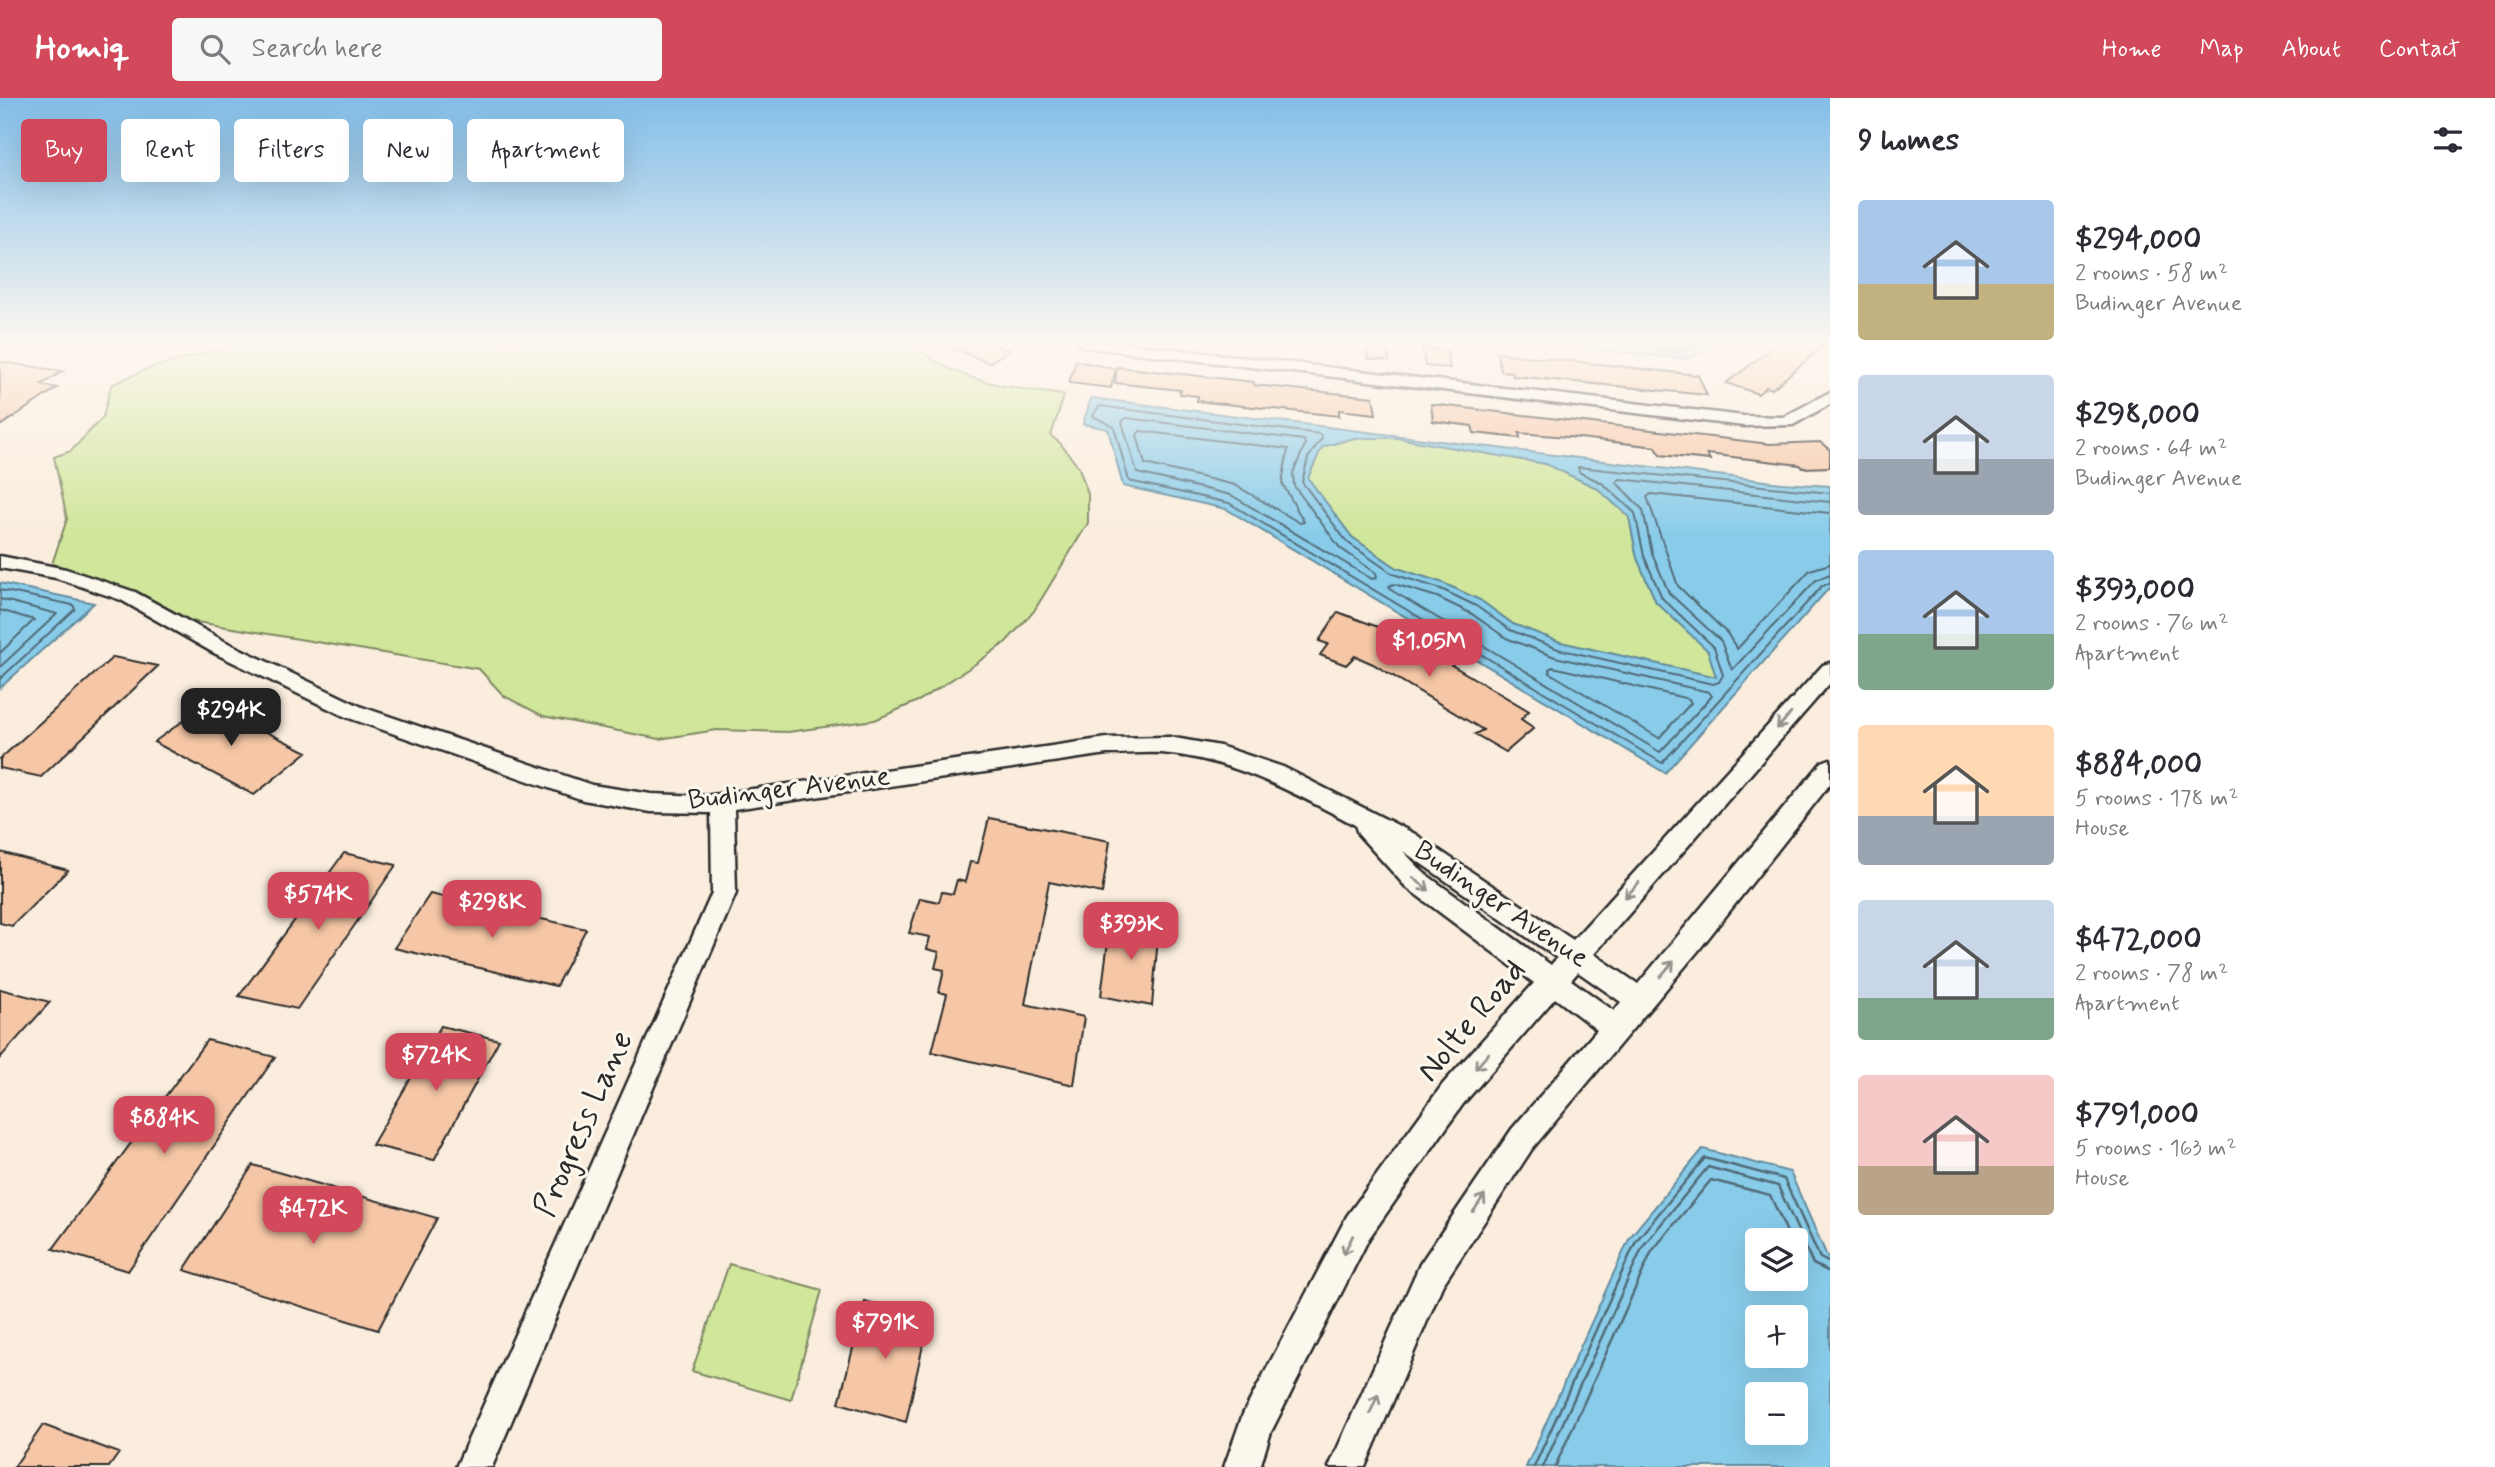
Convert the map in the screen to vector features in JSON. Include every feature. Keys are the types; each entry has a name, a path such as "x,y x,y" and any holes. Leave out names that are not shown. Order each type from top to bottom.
{"street":[{"path":"1625,407 1744,421 1787,422 1813,407"},
{"name":"Budinger Avenue","path":"0,562 59,573 128,596 219,648 354,712 466,753 591,794 651,803 705,805 1107,747 1169,745 1220,754 1275,773 1407,841 1640,1000"},
{"name":"Nolte Road","path":"1241,1467 1255,1426 1358,1227 1453,1094 1575,954 1829,673"},
{"path":"1347,1467 1431,1275 1522,1139 1830,768"},
{"name":"Progress Lane","path":"474,1467 724,893 722,802"},
{"name":"Budinger Avenue","path":"1357,817 1415,880 1616,1028"}],"green space":[{"path":"106,407 1060,407 1051,436 1060,443 1079,468 1088,494 1088,523 1034,611 1006,642 920,700 875,720 788,732 717,730 659,739 543,716 504,696 479,669 191,621 136,591 52,564 67,519 54,457 71,451 103,417"},
{"path":"1354,438 1398,438 1546,464 1597,488 1629,517 1637,558 1656,602 1709,651 1716,677 1560,642 1513,624 1480,600 1443,583 1397,568 1352,537 1307,478 1322,447"},
{"path":"729,1264 822,1290 791,1400 692,1371"}],"water":[{"path":"1088,407 1163,407 1782,483 1830,486 1830,587 1665,773 1226,509 1123,486 1108,429 1083,424","holes":["1354,438 1398,438 1546,464 1597,488 1629,517 1637,558 1656,602 1708,651 1716,677 1560,642 1513,624 1480,600 1443,583 1397,568 1352,537 1308,478 1322,447"]},
{"path":"0,583 94,603 0,688"},
{"path":"1703,1149 1790,1172 1830,1263 1830,1467 1526,1467 1630,1237"}],"building":[{"path":"0,407 29,407 0,426"},
{"path":"1253,407 1375,407 1376,414 1339,410 1339,416"},
{"path":"1431,407 1455,407 1770,444 1820,442 1830,450 1830,467 1803,468 1800,465 1707,454 1710,460 1660,455 1656,447 1519,433 1520,438 1474,433 1472,426 1433,421"},
{"path":"1338,612 1389,631 1387,636 1411,649 1416,644 1529,711 1521,719 1534,728 1506,752 1475,734 1483,730 1373,664 1355,656 1346,665 1320,655 1328,644 1319,641"},
{"path":"113,657 158,666 41,777 0,768 0,759"},
{"path":"208,703 307,752 254,795 154,742"},
{"path":"989,818 1110,841 1102,893 1049,882 1025,1004 1084,1017 1074,1085 932,1052 947,994 939,992 944,970 935,968 939,952 927,949 930,937 909,933 920,898 939,902 942,892 953,894 957,880 965,882 970,862 978,863"},
{"path":"0,852 68,870 12,926 0,923"},
{"path":"344,853 396,865 297,1009 239,996"},
{"path":"430,894 586,929 556,986 394,948"},
{"path":"1111,917 1159,926 1152,1006 1101,996"},
{"path":"0,989 50,1002 0,1058"},
{"path":"441,1026 499,1040 434,1160 372,1145"},
{"path":"207,1040 275,1057 128,1271 53,1249"},
{"path":"253,1165 437,1218 378,1330 184,1270"},
{"path":"865,1301 929,1318 906,1422 839,1403"},
{"path":"43,1425 119,1453 109,1467 14,1467"}]}
